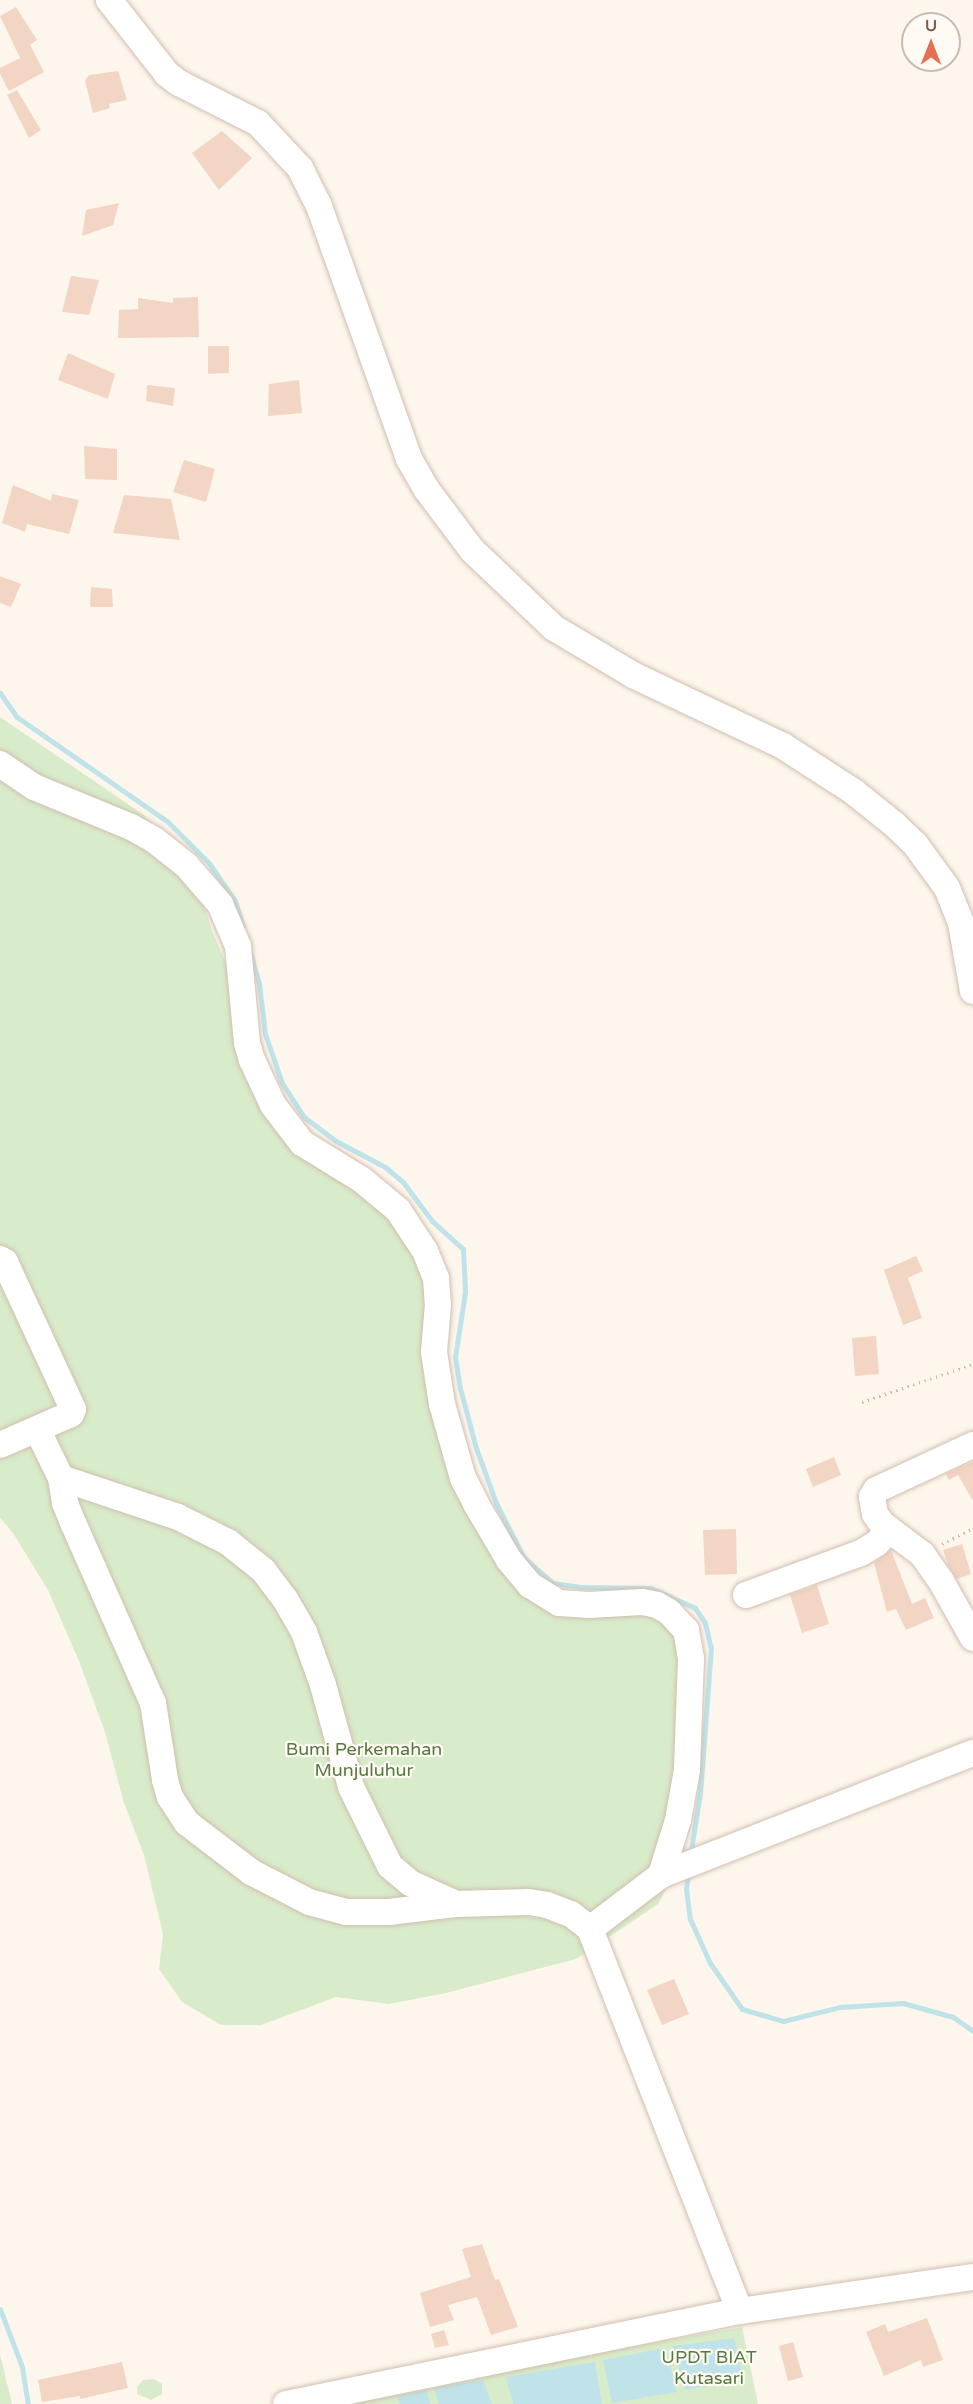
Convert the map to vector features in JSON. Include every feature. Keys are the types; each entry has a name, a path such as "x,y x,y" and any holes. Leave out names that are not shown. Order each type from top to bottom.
{"street":[{"path":"109,0 167,74 179,83 258,123 300,168 319,206 409,459 427,490 472,550 554,628 633,675 783,746 854,792 895,825 915,844 947,888 961,923 973,991"},
{"path":"0,764 34,787 131,827 153,839 186,865 220,904 238,946 247,1043 252,1060 273,1105 302,1143 371,1187 398,1210 425,1251 436,1278 438,1304 434,1352 442,1404 463,1478 509,1560 530,1585 559,1603 589,1605 642,1602 657,1605 669,1612 686,1630 691,1659 687,1770 678,1820 675,1868"},
{"path":"0,1259 6,1262 72,1402 71,1414 0,1445"},
{"path":"38,1429 61,1478 64,1503 153,1703 165,1780 170,1797 188,1823 251,1872 309,1902 347,1912 389,1912 455,1904 510,1902 547,1905 571,1914 590,1929 740,2311"},
{"path":"973,1445 876,1491 872,1497 872,1505 888,1531 922,1554 941,1581 973,1638"},
{"path":"61,1478 187,1521 228,1542 263,1570 285,1599 304,1632 323,1685 351,1787 390,1866 410,1883 455,1904"},
{"path":"746,1595 861,1553 877,1543 888,1531"},
{"path":"590,1929 675,1868 973,1753"},
{"path":"286,2404 740,2311 973,2277"}],"path":[{"path":"862,1402 973,1364"},
{"path":"922,1554 973,1528"}],"green space":[{"name":"Bumi Perkemahan Munjuluhur","path":"0,717 144,815 193,869 212,931 250,1019 270,1101 426,1238 443,1419 533,1591 645,1607 693,1649 685,1839 676,1871 658,1904 576,1959 446,1993 389,2004 336,1997 261,2025 221,2025 182,2002 159,1969 163,1934 144,1855 124,1803 105,1732 79,1661 48,1590 13,1533 0,1518"},
{"name":"UPDT BIAT Kutasari","path":"742,2327 758,2404 343,2404 474,2375"},
{"path":"0,2355 1,2358 12,2404 0,2404"},
{"path":"154,2379 162,2384 162,2394 151,2400 137,2394 137,2387 143,2380"}],"water":[{"path":"734,2338 744,2380 685,2390 673,2346"},
{"path":"666,2348 677,2392 612,2403 603,2360"},
{"path":"595,2362 602,2404 513,2404 506,2377"},
{"path":"483,2380 492,2404 439,2404 434,2388"},
{"path":"426,2390 431,2404 400,2404 397,2397"}],"building":[{"path":"16,7 37,40 30,45 44,72 9,91 0,74 0,68 20,58 0,16"},
{"path":"118,71 127,100 109,104 110,108 93,113 85,81 89,75"},
{"path":"17,90 41,130 29,138 7,95"},
{"path":"222,131 252,158 219,190 192,153"},
{"path":"119,203 113,225 82,236 86,210"},
{"path":"71,276 99,280 89,315 62,312"},
{"path":"198,297 199,337 118,338 119,310 138,309 138,298 173,303 173,298"},
{"path":"208,346 229,346 229,373 208,374"},
{"path":"68,353 115,374 108,399 58,380"},
{"path":"299,380 302,413 268,416 269,384"},
{"path":"147,385 175,388 173,406 146,401"},
{"path":"84,446 117,449 117,480 85,479"},
{"path":"184,460 215,469 206,502 173,492"},
{"path":"13,485 51,501 52,494 79,500 69,534 27,524 25,532 2,523"},
{"path":"124,495 171,499 180,540 113,533"},
{"path":"0,576 21,584 11,607 0,603"},
{"path":"91,587 112,589 113,607 90,607"},
{"path":"916,1256 923,1271 908,1278 922,1318 903,1325 884,1270"},
{"path":"876,1336 879,1374 855,1376 852,1338"},
{"path":"834,1457 841,1475 813,1487 806,1469"},
{"path":"973,1462 973,1501 958,1475 949,1480 946,1474"},
{"path":"736,1529 737,1574 705,1575 703,1530"},
{"path":"962,1544 971,1574 957,1579 948,1565 943,1550"},
{"path":"891,1550 912,1604 925,1598 934,1618 906,1630 896,1609 887,1612 874,1563"},
{"path":"817,1585 829,1624 802,1633 790,1595"},
{"path":"674,1979 689,2014 662,2025 647,1990"},
{"path":"482,2244 495,2280 499,2279 518,2327 491,2335 477,2297 448,2305 454,2320 430,2327 420,2293 471,2277 462,2249"},
{"path":"927,2318 943,2360 923,2367 921,2360 884,2376 866,2332 885,2324 888,2332"},
{"path":"444,2330 449,2345 435,2348 431,2334"},
{"path":"793,2342 803,2377 788,2381 779,2346"},
{"path":"122,2362 128,2388 80,2399 80,2396 42,2402 38,2380"}],"waterway":[{"path":"0,693 17,717 168,822 209,863 235,901 243,926"},
{"path":"250,952 259,983 265,1034 282,1083 304,1117 336,1141 385,1167 403,1182 432,1221 463,1249 465,1292 455,1357 460,1388 476,1448 496,1503 524,1558 553,1583 581,1587 651,1588 695,1608 705,1623 711,1648 700,1793 690,1856"},
{"path":"688,1874 686,1888 690,1919 710,1963 742,2009 783,2021 840,2007 903,2003 953,2017 973,2031"},
{"path":"0,2309 22,2367 28,2404"}]}
